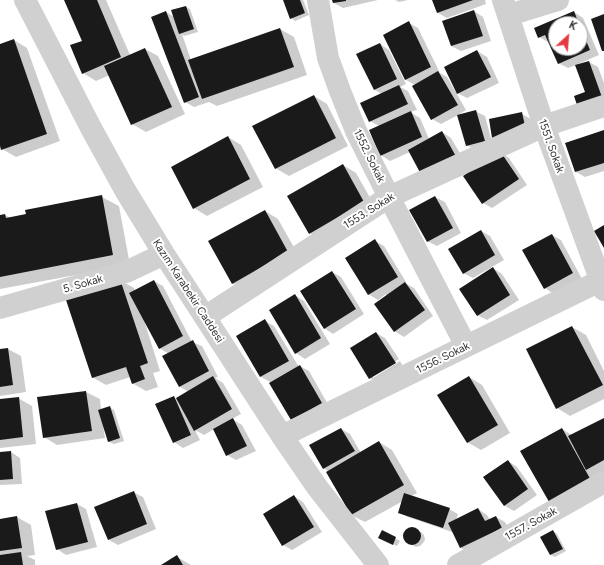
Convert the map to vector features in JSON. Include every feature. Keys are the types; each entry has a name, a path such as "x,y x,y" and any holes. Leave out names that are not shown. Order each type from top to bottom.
{"street":[{"name":"Kazım Karabekir Caddesi","path":"25,0 124,190 164,254 317,488 378,565"},
{"name":"1552. Sokak","path":"318,0 328,58 356,130 466,346"},
{"path":"506,8 558,0"},
{"name":"1551. Sokak","path":"506,8 544,126 603,284"},
{"name":"1553. Sokak","path":"205,317 389,197 544,126 604,106"},
{"name":"5. Sokak","path":"0,308 126,272 164,254"},
{"name":"1556. Sokak","path":"282,436 466,346 603,284"},
{"name":"1557. Sokak","path":"458,565 604,482"}],"building":[{"path":"64,0 97,0 121,57 82,74 70,45 82,41"},
{"path":"283,0 300,0 305,13 290,19"},
{"path":"332,0 346,0 346,1 333,3"},
{"path":"432,0 473,0 437,13"},
{"path":"186,6 194,29 179,34 171,10"},
{"path":"474,10 483,36 451,46 442,21"},
{"path":"166,11 199,97 184,103 151,17"},
{"path":"574,11 576,16 562,16"},
{"path":"604,14 604,51 602,51 591,19"},
{"path":"409,21 431,67 405,80 383,35"},
{"path":"548,22 548,42 545,35 538,38 534,28"},
{"path":"280,28 294,67 202,99 188,60"},
{"path":"14,39 47,134 1,150 0,44"},
{"path":"380,43 397,79 374,90 356,54"},
{"path":"145,48 172,107 131,125 104,66"},
{"path":"477,50 491,77 457,94 444,67"},
{"path":"554,56 576,56 558,64"},
{"path":"589,61 603,100 578,108 574,96 585,92 575,65"},
{"path":"438,71 458,105 431,120 412,86"},
{"path":"399,85 408,104 369,122 360,103"},
{"path":"314,95 336,138 275,169 252,126"},
{"path":"476,110 485,141 466,146 457,115"},
{"path":"411,111 422,137 380,156 369,130"},
{"path":"522,112 526,131 492,138 489,119"},
{"path":"604,130 604,163 575,172 565,143"},
{"path":"442,131 459,162 424,180 408,150"},
{"path":"228,136 250,179 193,209 171,167"},
{"path":"500,151 519,179 482,204 463,176"},
{"path":"343,164 364,202 309,234 287,196"},
{"path":"102,195 113,255 0,277 0,215 5,214 6,218 26,214 25,210"},
{"path":"435,196 453,228 427,242 409,210"},
{"path":"265,210 288,252 232,284 208,241"},
{"path":"604,225 604,248 594,231"},
{"path":"481,230 495,255 463,274 448,249"},
{"path":"552,234 573,273 544,289 522,250"},
{"path":"375,239 398,277 368,295 345,258"},
{"path":"493,267 510,295 477,316 459,289"},
{"path":"332,271 356,309 324,329 300,291"},
{"path":"120,279 148,363 140,366 145,379 132,384 126,367 92,378 65,297"},
{"path":"154,280 183,336 159,349 129,293"},
{"path":"405,282 425,310 394,332 374,304"},
{"path":"295,294 321,338 295,354 269,310"},
{"path":"265,319 289,361 260,377 236,336"},
{"path":"572,326 603,385 556,409 526,349"},
{"path":"376,332 396,363 369,379 350,348"},
{"path":"193,340 209,371 179,387 162,356"},
{"path":"8,348 13,385 0,387 0,349"},
{"path":"300,365 322,403 291,420 269,383"},
{"path":"213,376 232,409 194,431 176,398"},
{"path":"469,376 498,425 467,443 437,395"},
{"path":"86,391 92,431 43,438 37,397"},
{"path":"174,396 191,435 173,443 155,404"},
{"path":"19,397 23,437 0,440 0,399"},
{"path":"110,406 120,438 108,442 98,410"},
{"path":"233,418 247,446 226,456 213,429"},
{"path":"604,418 604,460 586,470 568,436"},
{"path":"341,428 355,451 323,469 309,445"},
{"path":"562,428 593,484 552,507 520,451"},
{"path":"379,441 404,485 351,515 326,472"},
{"path":"11,451 13,479 0,480 0,452"},
{"path":"508,460 528,489 504,506 483,477"},
{"path":"134,491 147,524 108,540 94,507"},
{"path":"404,493 450,508 443,528 398,513"},
{"path":"294,495 314,527 282,546 263,514"},
{"path":"77,503 88,542 56,550 45,511"},
{"path":"478,508 485,521 496,516 502,528 460,548 448,523"},
{"path":"17,516 22,548 0,551 0,519"},
{"path":"412,527 418,530 421,536 418,542 412,545 406,542 403,536 406,530"},
{"path":"382,530 396,537 393,545 378,538"},
{"path":"553,530 563,549 550,555 540,537"},
{"path":"21,552 23,565 0,565 0,555"},
{"path":"177,555 183,565 161,565"}]}
